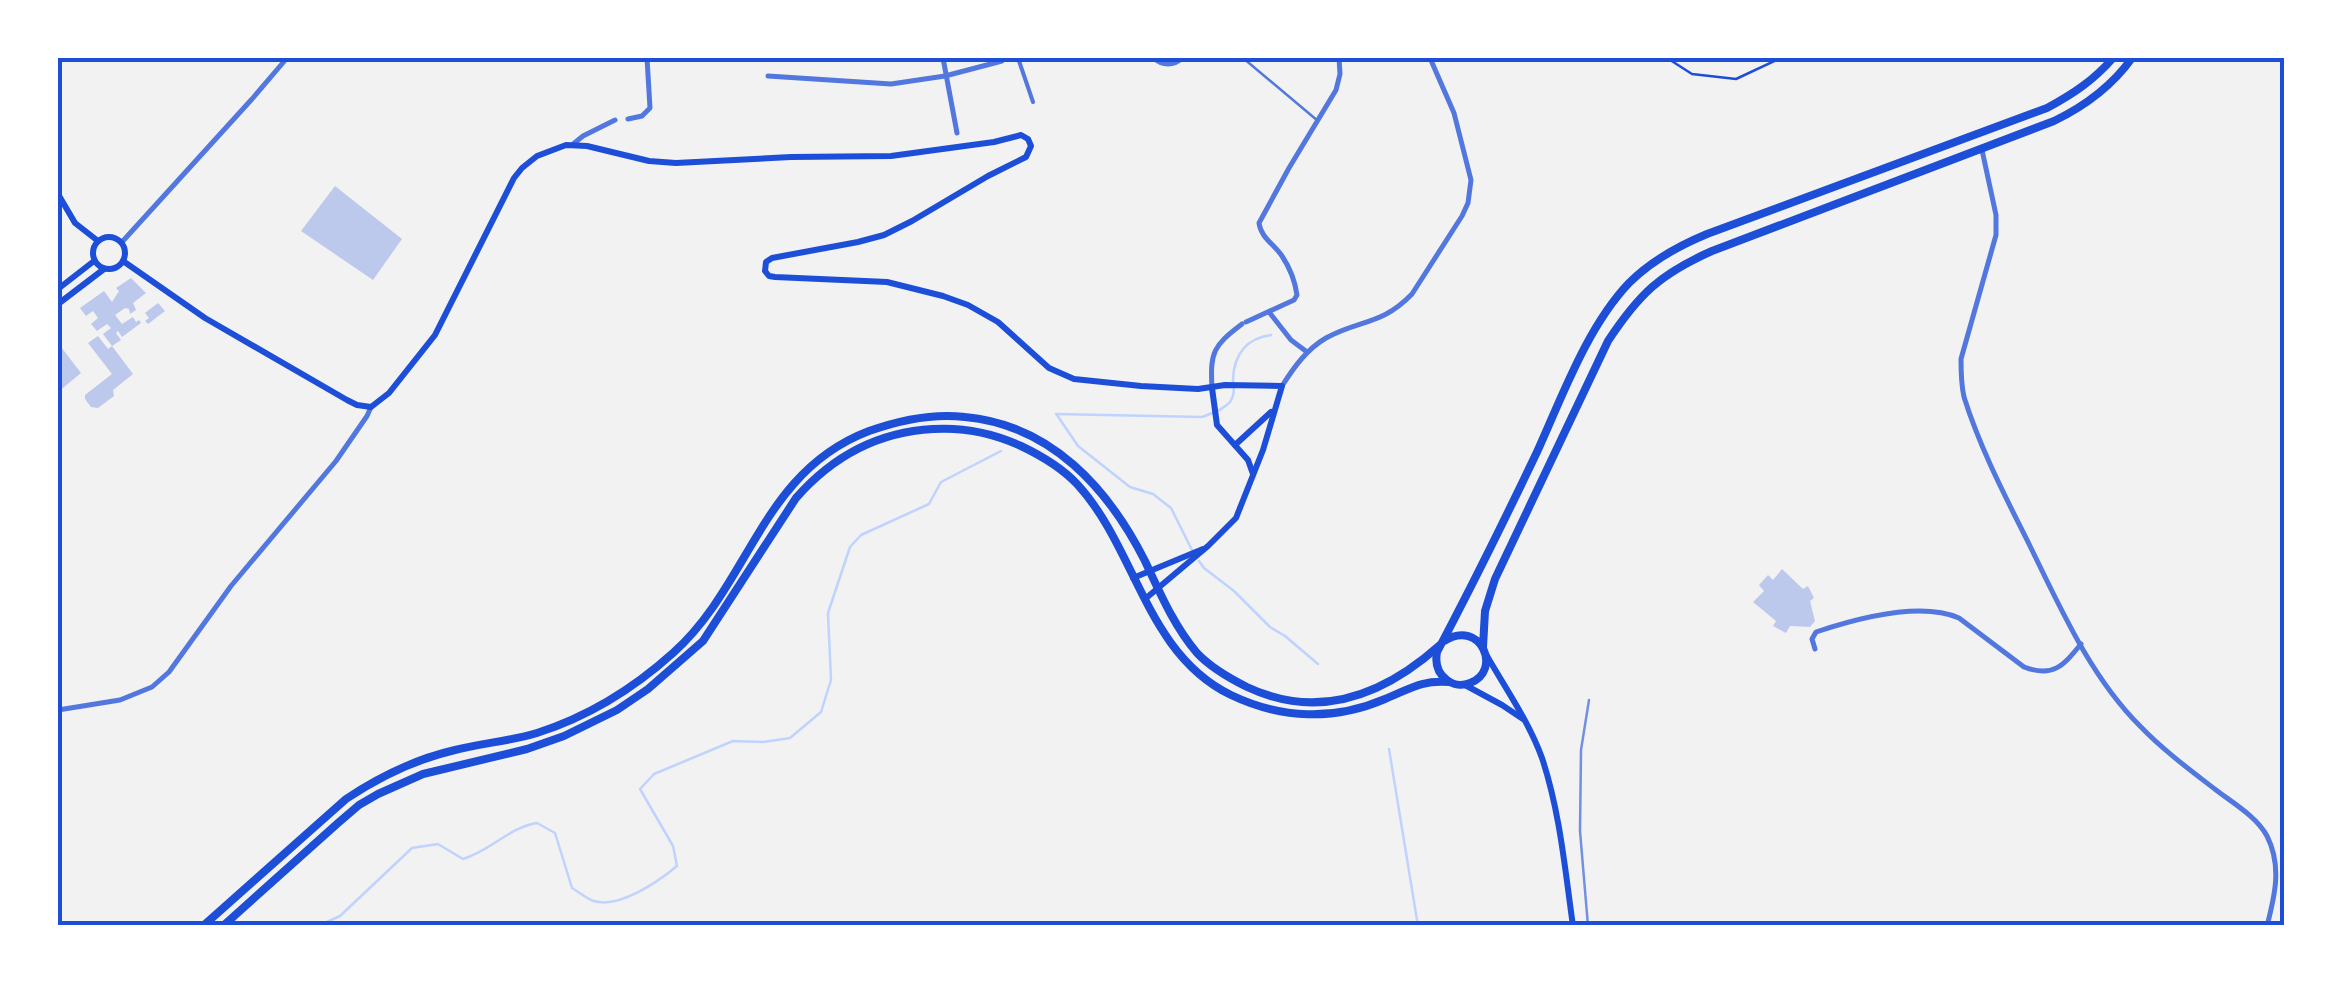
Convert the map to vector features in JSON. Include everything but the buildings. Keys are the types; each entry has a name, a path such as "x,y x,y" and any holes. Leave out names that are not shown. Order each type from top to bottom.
{"main road":[{"path":"1449,682 1436,666 1442,643 1594,332 1640,274 1668,252 1697,238 2047,108 2082,87 2113,58"},
{"path":"1464,684 1476,680 1484,669 1485,612 1495,579 1608,342 1654,284 1712,251 1982,150 2077,110 2111,83 2132,58"},
{"path":"123,262 236,336 347,400 371,406 389,393 435,335 518,172 542,153 572,145 664,163 878,156 959,148 1017,135 1028,139 1031,146 1026,157 897,229 858,242 772,258 765,265 767,274 775,278 887,282 956,300 998,322 1050,368 1074,379 1141,386 1282,386 1236,518 1144,600"},
{"path":"58,194 76,223 98,240"},
{"path":"58,304 104,269 114,269 123,262 126,252 122,242 110,236 98,240 92,251 94,261 104,269"},
{"path":"58,289 94,261"},
{"path":"1212,388 1217,424 1248,460 1253,478"},
{"path":"1235,444 1274,409"},
{"path":"203,926 364,787 437,754 505,742 569,721 626,690 665,660 708,616 784,493 822,456 862,434 914,418 966,417 1016,429 1049,445 1076,465 1108,499 1181,631 1208,664 1254,690 1292,701 1342,700 1381,687 1416,667 1458,634 1472,637 1485,651 1541,756 1552,795 1573,926"},
{"path":"223,926 359,806 378,794 422,774 564,736 618,710 648,690 703,640 796,498 830,464 887,436 917,430 959,429 1001,436 1057,466 1098,511 1144,600 1184,661 1228,694 1270,710 1308,715 1343,712 1423,682 1449,682 1464,684 1524,720"},
{"path":"822,456 830,464"},
{"path":"1133,578 1208,546"},
{"path":"732,577 742,583"}],"street":[{"path":"122,242 286,58"},
{"path":"628,118 642,116 650,108 647,58"},
{"path":"943,58 959,148"},
{"path":"768,76 892,84 946,76 1002,58"},
{"path":"1018,58 1032,102"},
{"path":"1154,58 1162,64 1182,58"},
{"path":"1212,388 1213,356 1224,338 1244,323 1294,300 1296,289 1291,271 1260,232 1260,223 1339,83 1339,58"},
{"path":"1282,386 1308,352 1329,337 1377,320 1402,304 1462,216 1471,180 1454,113 1430,58"},
{"path":"572,145 615,120"},
{"path":"1982,150 1996,215 1996,234 1961,358 1964,395 1990,466 2081,644 2117,702 2142,729 2258,824 2267,836 2281,871 2267,926"},
{"path":"1269,312 1291,340 1308,352"},
{"path":"58,710 120,700 152,687 169,672 241,573 336,461 371,406"},
{"path":"1816,649 1812,638 1816,632 1874,616 1925,611 1959,618 2033,670 2044,672 2060,667 2081,644"}],"lane":[{"path":"1242,58 1319,121"}],"path":[{"path":"1667,58 1692,74 1736,79 1781,58"}],"waterway":[{"path":"1056,414 1202,417 1230,402 1234,370 1243,349 1271,335"},
{"path":"1057,415 1078,446 1130,487 1153,494 1171,508 1192,550"},
{"path":"318,926 340,916 412,848 438,844 463,859 537,823 555,833 572,888 591,900 615,901 660,879 677,866 673,846 640,789 654,774 733,741 790,738 821,712 831,680 828,613 850,547 861,535 929,504 941,482 1001,451"},
{"path":"1199,561 1270,627 1318,664"},
{"path":"1389,749 1418,926"}],"railway":[{"path":"1588,926 1580,831 1581,750 1589,700"}]}
